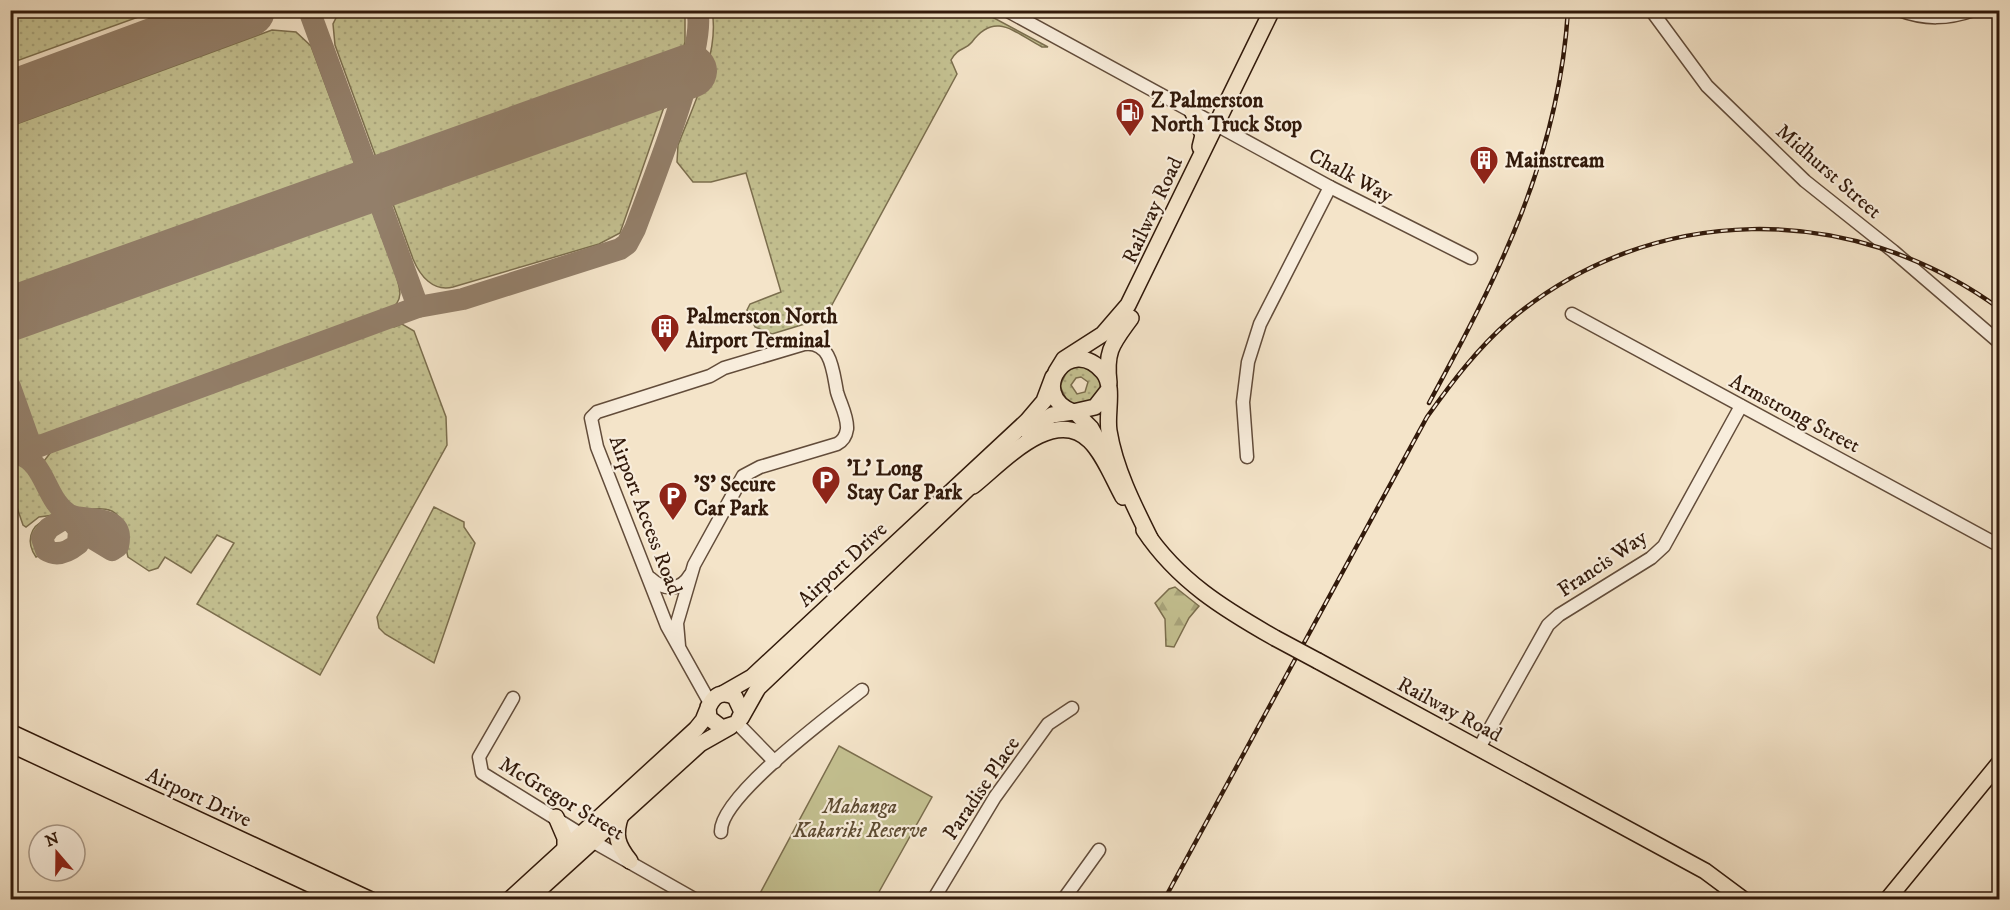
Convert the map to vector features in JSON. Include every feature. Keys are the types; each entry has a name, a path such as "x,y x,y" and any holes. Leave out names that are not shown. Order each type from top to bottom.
{"main road":[{"name":"Railway Road","path":"1150,538 1127,489 1113,448 1108,419 1107,361 1110,347 1137,309 1273,10"},
{"path":"1170,222 1180,190 1202,143 1200,125 1192,111"},
{"name":"Railway Road","path":"1055,374 1061,362 1095,341 1123,313 1140,285 1219,126"},
{"path":"1069,361 1085,361 1099,368 1109,386 1095,407 1074,412 1058,401 1052,385 1055,374 1069,361"},
{"name":"Airport Drive","path":"528,900 587,837 696,729 715,699 752,677 1027,421 1044,401 1055,374"},
{"name":"Railway Road","path":"1074,412 1091,428 1100,441 1131,509 1150,538 1173,568 1208,598 1275,638 1705,871 1744,900"},
{"name":"Airport Drive","path":"509,900 565,847 587,837 621,815 700,744 737,722 759,688 1038,423 1052,415 1074,412"},
{"path":"962,495 1030,439 1047,431 1062,429 1078,433 1090,441 1131,509"},
{"path":"730,694 739,701 737,722 717,726 709,718 715,699 730,694"},
{"name":"Airport Drive","path":"10,732 371,900"},
{"name":"Airport Drive","path":"10,744 344,900"},
{"path":"1887,900 2000,762"},
{"path":"621,815 616,836 618,844 630,861"},
{"path":"556,817 565,838 565,847"}],"street":[{"name":"Chalk Way","path":"1006,10 1330,187 1471,258"},
{"name":"Midhurst Street","path":"1651,10 1707,86 1805,181 1893,250 1952,304 2000,343"},
{"path":"1899,10 1921,18 1954,17 1974,10"},
{"path":"1247,457 1243,402 1248,362 1260,324 1330,187"},
{"name":"Armstrong Street","path":"1572,314 2000,546"},
{"name":"Airport Access Road","path":"679,646 677,623 694,565 742,476 760,467 837,444 845,437 847,423 836,379 827,355 820,346 804,344 724,368 710,376 592,415 590,425 597,447 667,626 679,646 699,679 715,699"},
{"name":"Francis Way","path":"1479,748 1548,625 1558,615 1651,558 1664,546 1741,406"},
{"path":"650,578 664,587 677,587 688,579 694,565"},
{"path":"721,832 720,824 730,805 775,762 862,690"},
{"name":"McGregor Street","path":"513,698 479,757 479,766 486,778 696,900"},
{"name":"Paradise Place","path":"933,900 995,797 1048,724 1072,708"},
{"path":"737,722 775,762"},
{"path":"1063,900 1099,850"}],"green space":[{"path":"11,10 155,10 155,11 11,63"},
{"path":"340,10 685,11 685,42 679,64 620,233 599,244 453,287 433,285 423,277 413,259 335,45 333,24"},
{"path":"712,11 981,11 1048,47 1042,47 1014,31 997,26 980,33 970,45 956,53 951,60 957,74 827,314 821,319 772,334 755,327 747,310 750,304 781,292 746,173 711,182 693,182 677,162 678,145 709,61 712,44"},
{"path":"272,30 296,32 311,46 395,274 400,292 398,302 388,311 11,450 11,126"},
{"path":"393,324 394,327 402,324 414,331 446,417 447,445 320,675 197,604 234,543 217,535 191,573 165,557 158,568 149,571 128,557 122,524 114,512 106,509 71,511 61,502 47,481 43,467 44,461 54,448"},
{"path":"1081,365 1094,370 1101,383 1098,396 1080,406 1068,403 1060,386 1068,369","holes":["1081,377 1088,382 1085,392 1077,394 1071,385 1076,378"]},
{"path":"17,463 29,467 55,509 54,515 39,517 26,527 23,525 11,490 11,466"},
{"path":"434,507 464,522 464,527 475,543 434,663 385,634 379,628 377,617"},
{"path":"46,520 53,520 39,530 38,545 43,554 36,557 31,546 31,535 36,526"},
{"path":"1175,587 1199,606 1189,618 1174,647 1166,646 1165,619 1155,603 1169,589"},
{"name":"Mahanga Kakariki Reserve","path":"839,746 932,797 875,899 757,899"}],"taxiway":[{"path":"309,10 418,307"},
{"path":"10,457 418,307 463,299 620,249 627,244 635,229 676,117 694,53 698,28 697,10"},
{"path":"10,387 32,449"},
{"path":"19,454 35,465 54,500 68,514 74,517 101,520 116,527 119,535 118,546 112,550 79,530"},
{"path":"63,511 79,530 78,544 62,553 50,552 46,550 42,538 49,528 62,520 63,511"}],"runway":[{"path":"10,98 248,10"},
{"path":"10,314 690,71"}],"railway":[{"path":"1429,403 1501,262 1538,166 1552,116 1562,64 1568,10"},
{"path":"1164,900 1427,417 1465,366 1509,321 1565,282 1625,253 1687,236 1752,229 1817,233 1880,248 1942,273 2000,309"}],"place":[{"name":"Z Palmerston North Truck Stop","path":"1130,138"},
{"name":"Mainstream","path":"1484,186"},
{"name":"Palmerston North Airport Terminal","path":"665,354"},
{"name":"'L' Long Stay Car Park","path":"826,506"},
{"name":"'S' Secure Car Park","path":"673,522"}]}
